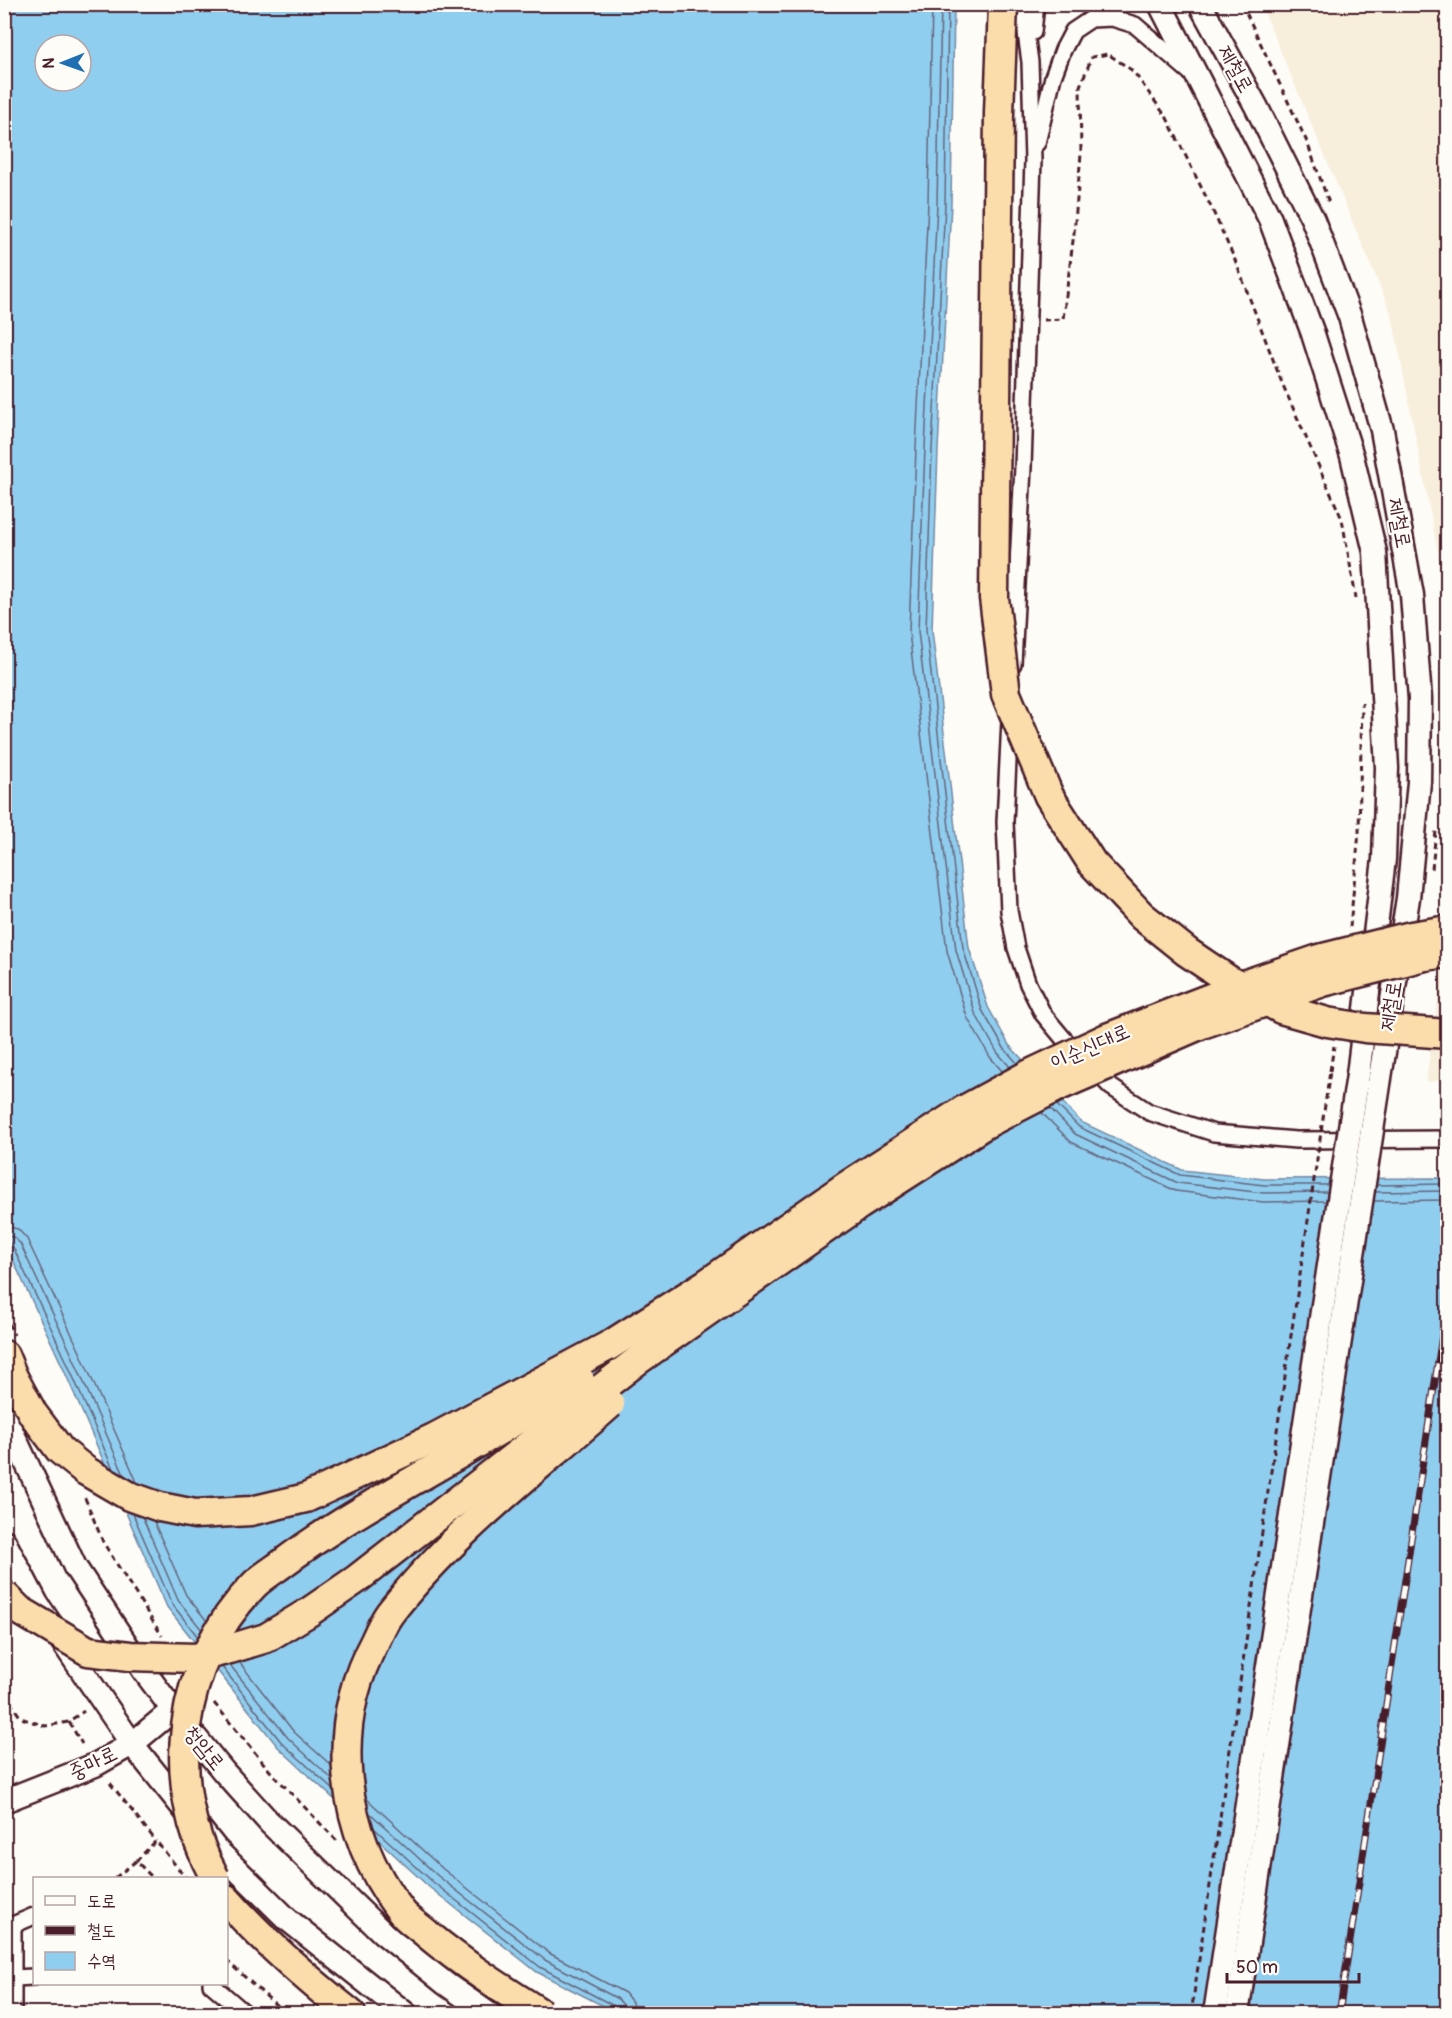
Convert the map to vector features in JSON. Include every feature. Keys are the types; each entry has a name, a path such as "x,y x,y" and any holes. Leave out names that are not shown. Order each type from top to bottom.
{"highway":[{"path":"1003,4 999,113 994,598 1006,694 1049,796 1092,863 1142,916 1187,952 1230,981 1281,1009 1327,1022 1365,1028 1448,1034"},
{"name":"이순신대로","path":"772,1254 845,1187 964,1110 1107,1038 1249,982 1319,959 1411,936 1448,930"},
{"name":"이순신대로","path":"772,1254 859,1206 985,1124 1059,1086 1202,1024 1323,981 1425,956 1448,953"},
{"path":"11,1357 33,1414 60,1450 86,1471 129,1496 160,1507 195,1514 251,1511 306,1498 434,1438 610,1345 706,1284 772,1254"},
{"path":"4,1595 19,1610 88,1652 195,1658 266,1638 357,1579 772,1254"},
{"path":"215,1877 198,1841 185,1789 183,1754 189,1700 214,1639 255,1585 302,1548 355,1514 458,1455 772,1254"},
{"path":"543,2013 489,1981 453,1956 401,1912 370,1862 351,1808 345,1750 348,1714 363,1662 388,1615 449,1546 649,1371 772,1254"},
{"path":"228,1901 253,1929 312,1983 343,2007"}],"main road":[{"name":"제철로","path":"1160,4 1270,219 1308,320 1352,456 1375,552 1387,768 1384,859 1369,1076"},
{"name":"제철로","path":"1200,4 1256,106 1313,220 1350,317 1382,430 1412,595 1420,699 1419,782 1408,897 1369,1076"},
{"path":"1215,2013 1369,1076"},
{"path":"1237,2013 1369,1076"},
{"name":"청암로","path":"4,1415 75,1567 144,1671 173,1710 269,1822 383,1933 446,1984 489,2013"},
{"path":"4,1541 37,1604 132,1744 216,1849 279,1911 406,2013"},
{"name":"중마로","path":"4,1801 95,1765 132,1744 173,1710"}],"street":[{"path":"1022,4 1030,62 1033,160 1029,320 1005,822 1009,911 1016,948 1028,984 1043,1014 1063,1038 1111,1087 1149,1112 1214,1133 1296,1140 1448,1139"},
{"path":"1030,62 1036,4"},
{"path":"1033,160 1053,77 1063,50 1073,31 1091,19 1112,18 1135,25 1196,77 1215,110"},
{"path":"13,2013 13,1925 33,1916"},
{"path":"13,1978 33,1977"},
{"path":"213,1985 246,2013"}],"path":[{"path":"1029,320 1063,319 1081,154 1080,86 1092,57 1108,54 1133,71 1167,118 1235,260 1282,382 1342,519 1357,606"},
{"path":"1349,932 1359,832 1362,696"},
{"path":"1191,2013 1335,1037"},
{"path":"4,1314 11,1357"},
{"path":"82,1489 103,1542 167,1642"},
{"path":"4,1693 21,1718 45,1726 68,1722 84,1711"},
{"path":"210,1698 270,1771 345,1850"},
{"path":"68,1722 82,1744"},
{"path":"110,1783 185,1877"},
{"path":"116,1877 156,1841"},
{"path":"136,1861 152,1877"},
{"path":"228,1962 286,2013"}],"shaded area":[{"path":"1261,5 1447,5 1447,650 1445,589 1392,315"},
{"path":"1447,933 1447,1080 1426,1082"}],"water":[{"path":"4,5 954,5 951,204 938,449 932,630 969,948 988,1007 1009,1045 1081,1122 1182,1170 1264,1179 1447,1178 1447,2013 617,2013 537,1972 429,1887 278,1747 167,1607 60,1361 5,1243"}],"railway":[{"path":"1339,2014 1448,1296"}]}
